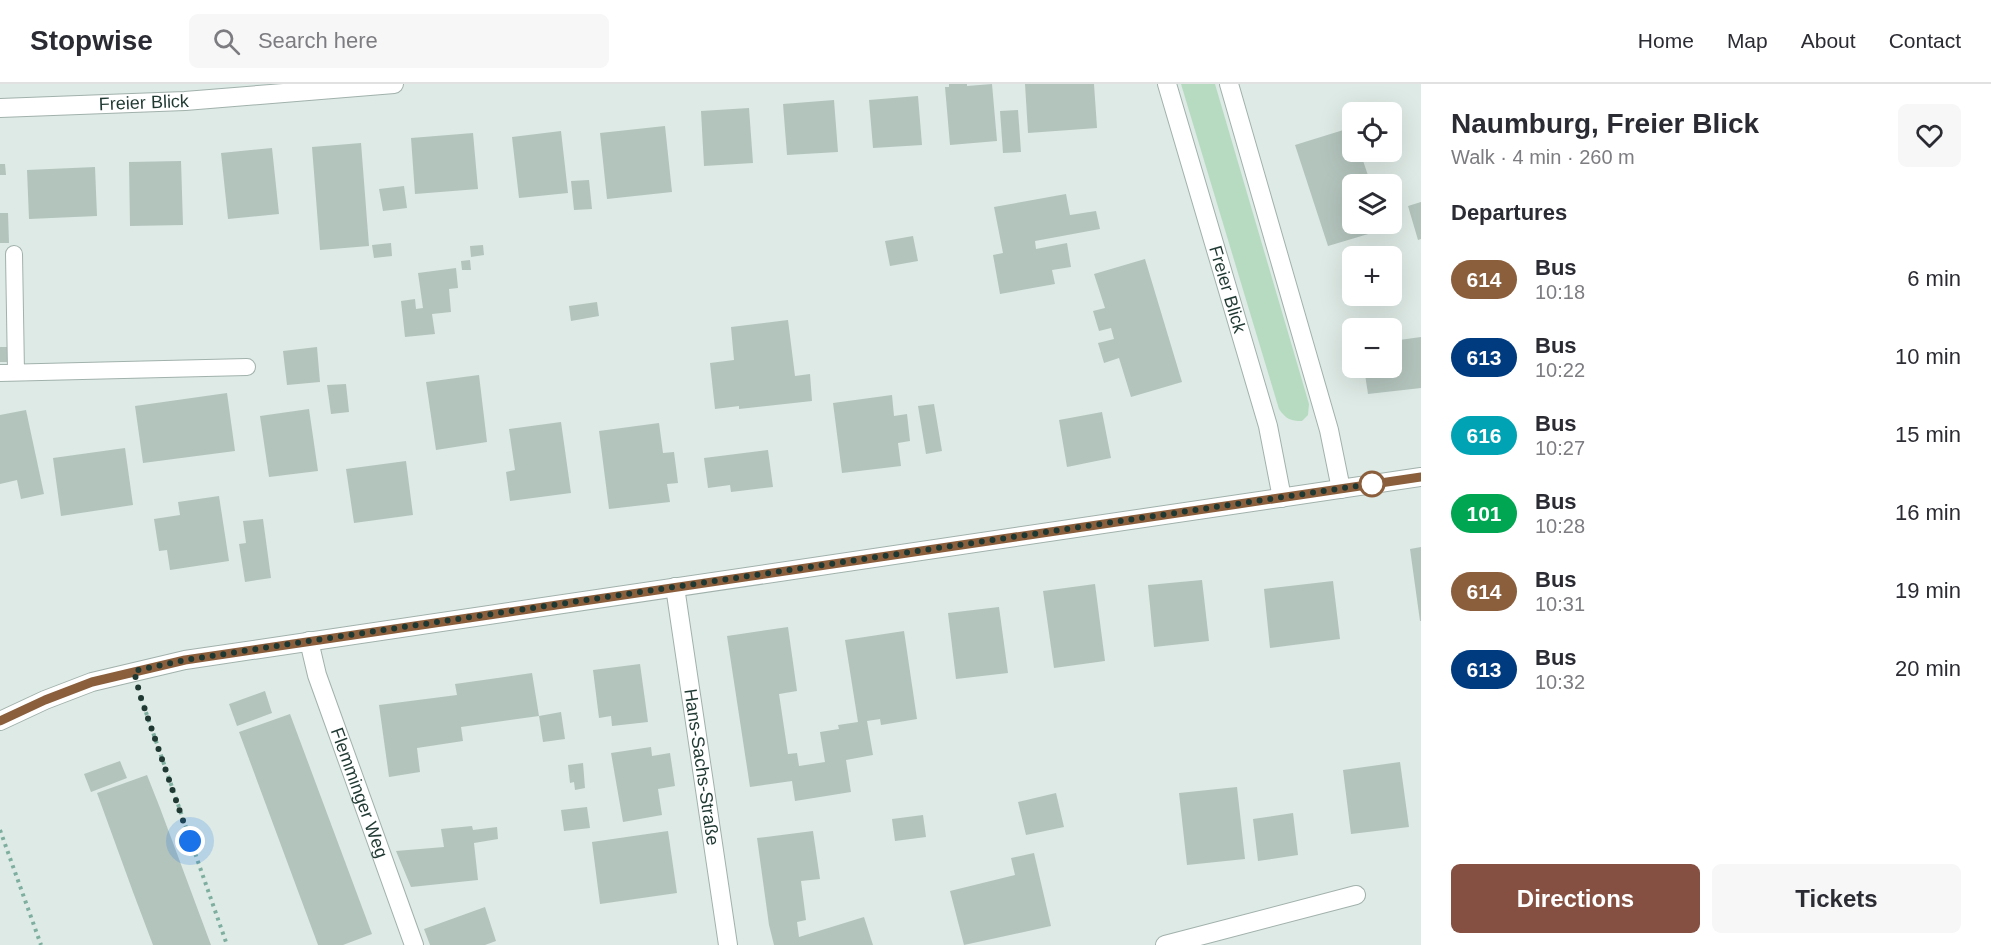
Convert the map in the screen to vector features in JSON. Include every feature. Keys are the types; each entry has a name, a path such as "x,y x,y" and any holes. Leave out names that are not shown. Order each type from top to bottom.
{"street":[{"name":"Freier Blick","path":"0,108 185,101 394,84"},
{"name":"Freier Blick","path":"1167,84 1268,426 1282,498"},
{"path":"1229,84 1329,430 1341,489"},
{"path":"0,721 92,682 185,660 1421,477"},
{"name":"Hans-Sachs-Straße","path":"675,587 728,945"},
{"name":"Flemminger Weg","path":"309,641 317,675 414,945"},
{"path":"1165,945 1356,895"}],"lane":[{"path":"14,254 8,373 247,367"}],"path":[{"path":"134,671 140,695 226,945"},
{"path":"0,830 41,945"}],"green space":[{"path":"1181,84 1215,84 1309,404 1308,415 1302,421 1289,419 1279,409"}],"building":[{"path":"949,84 967,84 967,86 992,84 997,141 950,145 945,87 949,87"},
{"path":"1025,84 1094,84 1097,128 1028,133"},
{"path":"918,96 922,145 873,148 869,100"},
{"path":"834,100 838,152 787,155 783,104"},
{"path":"749,108 753,163 704,166 701,111"},
{"path":"1018,110 1021,152 1003,153 1000,111"},
{"path":"665,126 672,192 607,199 600,133"},
{"path":"1342,130 1342,162 1363,162 1368,174 1342,174 1342,234 1368,234 1328,246 1295,145"},
{"path":"561,131 568,193 519,198 512,137"},
{"path":"473,133 478,189 415,194 411,138"},
{"path":"361,143 369,246 320,250 312,147"},
{"path":"272,148 279,214 228,219 221,153"},
{"path":"181,161 183,225 130,226 129,162"},
{"path":"0,164 5,164 6,175 0,175"},
{"path":"95,167 97,216 29,219 27,170"},
{"path":"589,180 592,209 574,210 571,181"},
{"path":"404,186 407,208 383,211 379,189"},
{"path":"1066,194 1070,215 1096,211 1100,229 1035,241 1036,249 1067,243 1071,267 1052,270 1055,284 1000,294 993,255 1003,253 994,207"},
{"path":"1421,202 1421,239 1418,240 1408,206"},
{"path":"0,213 8,213 9,243 0,243"},
{"path":"913,236 918,261 890,266 885,241"},
{"path":"391,243 392,256 374,258 372,245"},
{"path":"483,245 484,255 471,257 470,246"},
{"path":"1145,259 1182,382 1131,397 1119,358 1104,363 1098,343 1114,339 1111,328 1099,331 1093,311 1105,308 1094,274"},
{"path":"470,260 471,270 462,270 461,261"},
{"path":"456,268 458,288 449,289 451,312 432,314 435,334 405,337 401,301 415,299 416,309 423,308 418,273"},
{"path":"597,302 599,316 571,321 569,306"},
{"path":"788,320 795,376 810,374 812,401 739,409 739,406 715,409 710,363 734,360 731,327"},
{"path":"1421,337 1421,388 1368,394 1366,378 1402,378 1402,340"},
{"path":"0,347 12,347 12,362 0,362"},
{"path":"317,347 320,382 287,385 283,351"},
{"path":"479,375 487,442 436,450 426,382"},
{"path":"346,384 349,412 331,414 327,385"},
{"path":"227,393 235,451 143,463 135,406"},
{"path":"892,395 894,416 907,414 910,441 898,443 901,466 842,473 833,403"},
{"path":"934,404 942,451 926,454 918,406"},
{"path":"309,409 318,471 269,477 260,416"},
{"path":"26,410 44,494 21,499 17,480 0,484 0,415"},
{"path":"1102,412 1111,458 1067,467 1059,420"},
{"path":"561,422 571,493 510,501 506,472 515,470 509,429"},
{"path":"659,423 663,453 674,452 678,483 667,484 670,502 609,509 599,431"},
{"path":"125,448 133,505 61,516 53,458"},
{"path":"768,450 773,487 731,492 730,485 708,488 704,458"},
{"path":"406,461 413,515 354,523 346,469"},
{"path":"219,496 229,561 170,570 167,550 159,551 154,519 180,515 178,502"},
{"path":"263,519 271,578 245,582 239,544 246,543 243,521"},
{"path":"1421,547 1421,621 1420,621 1410,549"},
{"path":"1202,580 1209,641 1154,647 1148,585"},
{"path":"1333,581 1340,639 1270,648 1264,589"},
{"path":"1095,584 1105,661 1054,668 1043,591"},
{"path":"999,607 1008,673 956,679 948,613"},
{"path":"788,627 797,691 779,694 788,754 797,753 799,766 825,762 820,732 839,729 838,725 858,722 845,640 904,631 917,719 881,725 880,719 867,721 873,755 846,760 851,792 795,801 792,781 750,787 727,636"},
{"path":"640,664 648,722 612,726 611,716 599,718 593,670"},
{"path":"532,673 539,716 461,727 463,741 417,748 420,772 389,777 379,705 457,695 455,684"},
{"path":"265,691 272,713 237,726 229,704"},
{"path":"561,712 565,739 543,742 539,716"},
{"path":"290,714 372,934 343,945 318,945 239,732"},
{"path":"651,747 652,756 670,753 675,786 658,789 662,815 623,822 611,753"},
{"path":"120,761 127,778 91,792 84,774"},
{"path":"1400,762 1409,827 1351,834 1343,770"},
{"path":"583,763 585,788 575,790 574,782 570,783 568,765"},
{"path":"147,775 211,945 153,945 133,892 97,793"},
{"path":"1237,787 1245,859 1187,865 1179,793"},
{"path":"1056,793 1064,827 1026,835 1018,802"},
{"path":"587,807 590,828 564,831 561,810"},
{"path":"1293,813 1298,855 1258,861 1253,819"},
{"path":"923,815 926,837 895,841 892,819"},
{"path":"472,826 473,830 497,827 498,839 474,843 478,880 411,887 396,851 444,847 441,829"},
{"path":"668,831 677,893 600,904 592,842"},
{"path":"813,831 820,879 801,881 806,920 797,922 799,937 864,917 873,945 774,945 757,838"},
{"path":"1034,853 1051,926 964,945 950,891 1015,875 1011,858"},
{"path":"485,907 496,941 485,945 430,945 424,929"}],"bus line":[{"name":"614","path":"0,721 92,682 185,660 1421,477"}],"route":[{"path":"190,841 140,695 134,671 185,660 309,641 1378,483 1372,484"}]}
